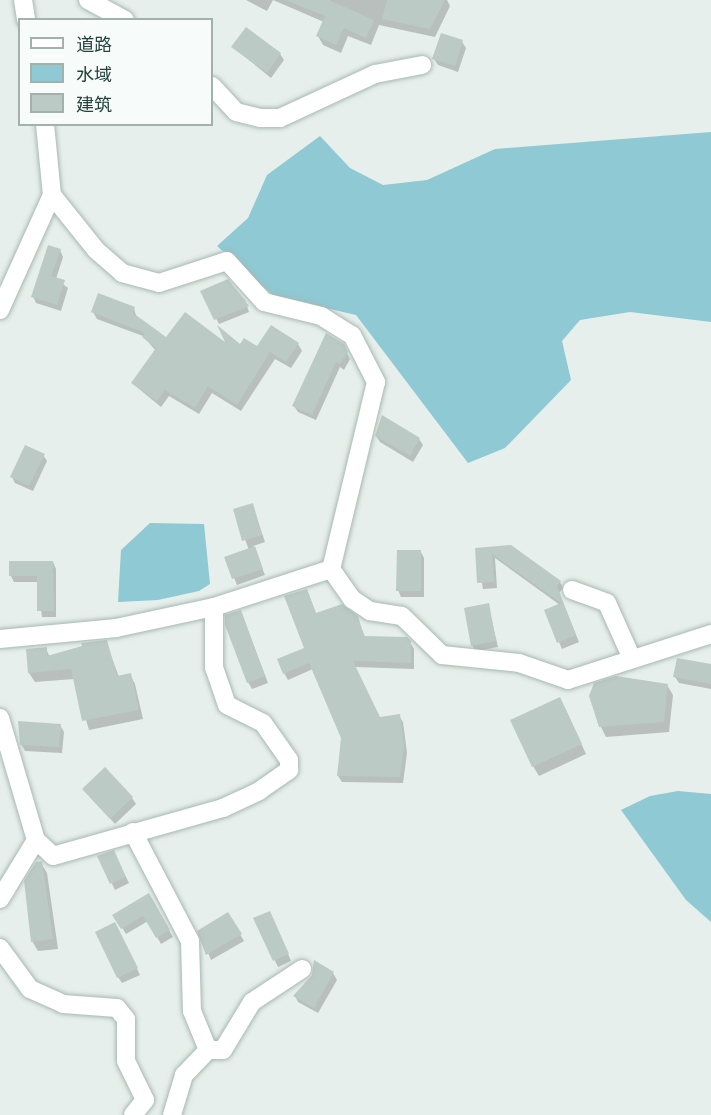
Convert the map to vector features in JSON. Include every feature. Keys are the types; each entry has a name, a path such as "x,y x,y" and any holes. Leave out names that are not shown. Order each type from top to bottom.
{"street":[{"path":"23,0 26,18"},
{"path":"88,0 121,18"},
{"path":"213,87 236,112 260,118 280,118 375,74 422,65"},
{"path":"0,310 52,195 45,126"},
{"path":"52,195 96,250 122,273 159,283 227,261 264,302 321,316 352,335 376,382 332,569 352,599 370,611 402,616 442,655 519,663 568,680 711,634"},
{"path":"0,639 116,627 214,607 332,569"},
{"path":"572,590 607,603 632,659"},
{"path":"0,718 36,840 53,856 223,808 259,791 289,770 289,760 263,723 227,705 214,668 214,607"},
{"path":"133,832 190,941 192,1011 207,1050"},
{"path":"0,899 36,840"},
{"path":"0,948 30,989 63,1004 117,1008 126,1019 126,1061 145,1100 133,1115"},
{"path":"172,1115 184,1075 207,1050 223,1050 252,1002 302,969"}],"water":[{"path":"711,132 711,322 630,312 580,320 562,341 571,380 505,448 468,463 356,315 274,296 217,246 248,218 267,175 320,136 350,168 383,185 427,180 495,149"},
{"path":"150,523 204,524 210,584 199,591 158,600 118,602 121,550"},
{"path":"678,791 711,794 711,922 686,900 621,810 650,796"}],"building":[{"path":"286,0 328,0 374,20 366,38 344,28 336,45 316,36 325,16"},
{"path":"387,0 445,0 430,29 382,19"},
{"path":"246,27 281,53 267,73 231,47"},
{"path":"441,33 463,40 455,66 432,59"},
{"path":"48,245 61,249 51,276 65,280 57,305 31,297"},
{"path":"228,279 249,306 214,320 200,291"},
{"path":"98,293 135,307 133,313 166,337 185,312 225,342 217,325 240,344 244,338 257,346 271,325 299,343 286,362 270,352 237,405 208,386 195,408 165,390 157,401 131,383 156,348 142,337 145,333 91,312"},
{"path":"326,333 344,344 348,352 340,364 336,362 312,415 292,406"},
{"path":"382,415 420,438 410,456 375,436"},
{"path":"25,445 45,454 29,486 10,477"},
{"path":"253,503 262,535 242,541 233,509"},
{"path":"511,545 561,581 557,586 576,635 557,643 544,610 561,603 492,554 494,582 477,583 475,548"},
{"path":"255,546 263,569 232,579 224,557"},
{"path":"397,550 421,550 421,591 396,591"},
{"path":"9,561 53,561 54,611 37,611 37,576 9,576"},
{"path":"307,589 316,613 342,604 358,616 364,636 407,637 411,641 411,663 353,661 380,717 400,714 404,746 400,777 337,776 341,738 309,663 283,674 277,659 304,648 284,596"},
{"path":"489,603 496,641 471,646 464,608"},
{"path":"241,610 265,676 247,683 225,625 225,615"},
{"path":"107,640 117,676 131,673 139,710 82,721 71,669 28,673 26,649 47,647 47,656 82,646 81,643"},
{"path":"677,658 711,664 711,684 673,677"},
{"path":"616,676 668,684 664,722 599,727 589,696 594,683"},
{"path":"560,697 582,744 532,767 510,720"},
{"path":"18,721 61,724 59,747 20,745"},
{"path":"105,767 133,797 110,819 82,789"},
{"path":"114,850 126,877 110,884 97,856"},
{"path":"42,861 53,939 31,942 24,881 36,862"},
{"path":"149,893 170,930 156,938 143,916 121,929 112,915"},
{"path":"270,911 289,954 273,961 253,918"},
{"path":"228,912 242,934 206,955 197,931"},
{"path":"115,922 138,968 117,978 95,932"},
{"path":"314,960 334,972 314,1008 293,996 312,975"}]}
